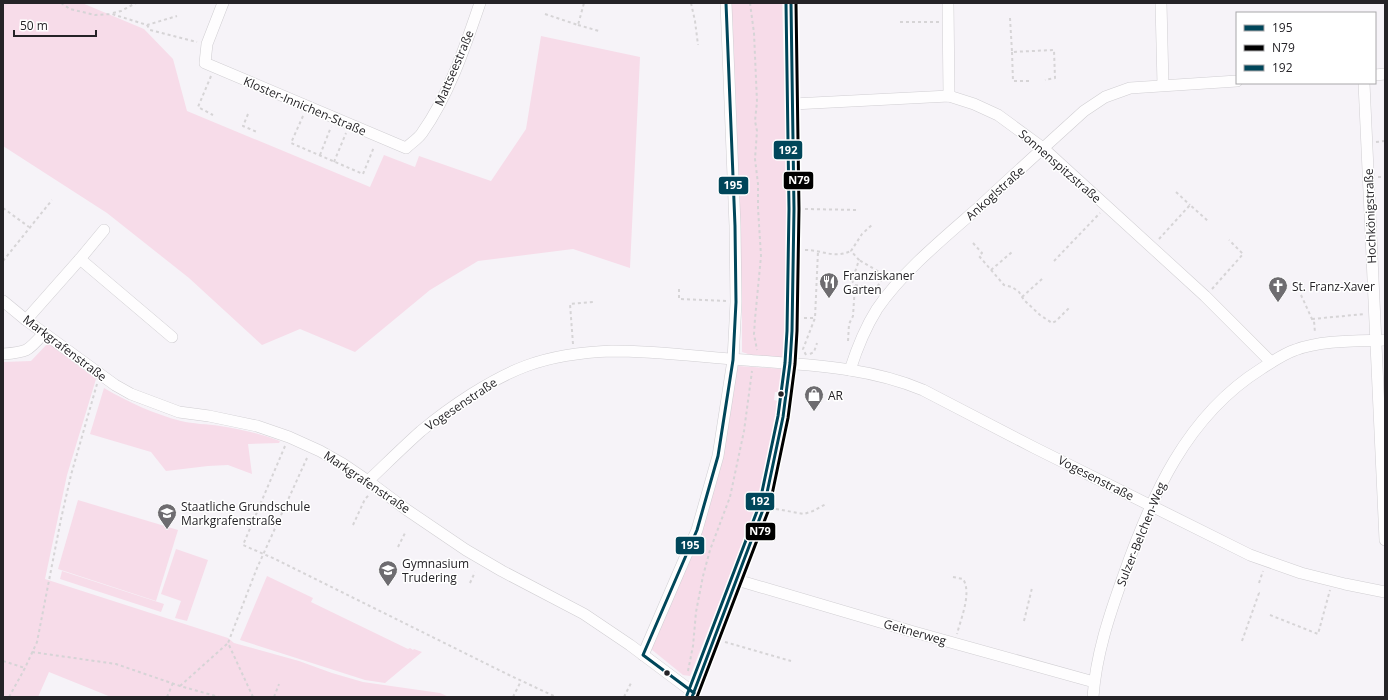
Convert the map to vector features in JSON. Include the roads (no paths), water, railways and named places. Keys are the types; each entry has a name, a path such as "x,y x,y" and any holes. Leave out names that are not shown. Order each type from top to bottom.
{"street":[{"name":"Kloster-Innichen-Straße","path":"223,3 207,44 210,65 406,148"},
{"name":"Mattseestraße","path":"406,148 421,134 447,89 469,36 480,3"},
{"path":"643,655 697,530 718,456 733,360 736,302 735,226 726,3"},
{"path":"693,695 764,507 780,437 790,363 794,250 791,3"},
{"path":"948,3 948,96"},
{"path":"1161,3 1163,85"},
{"name":"Ankoglstraße","path":"850,370 864,332 878,309 895,286 938,244 1095,102 1130,88 1236,81"},
{"name":"Hochkönigstraße","path":"1364,84 1374,313 1380,340 1385,540"},
{"name":"Sonnenspitzstraße","path":"793,104 948,96 974,104 998,115 1043,148 1205,296 1271,362"},
{"path":"26,320 104,230"},
{"path":"80,259 172,337"},
{"name":"Markgrafenstraße","path":"3,301 26,320 115,385 131,394 180,412 257,426 312,447 343,464 466,550 584,614 643,655 693,695"},
{"path":"3,354 24,351 31,348 44,333"},
{"name":"Sulzer-Belchen-Weg","path":"1093,697 1094,682 1105,630 1150,506 1167,471 1195,428 1228,393 1252,374 1293,351 1311,344 1380,340"},
{"name":"Vogesenstraße","path":"368,481 422,431 481,389 505,375 525,366 574,354 611,351 650,352 733,360 790,363 850,370 905,382 1250,555 1301,573 1385,592"},
{"name":"Geitnerweg","path":"737,580 1094,682"}],"place":[{"name":"Franziskaner Garten","path":"829,299"},
{"name":"St. Franz-Xaver","path":"1278,303"},
{"name":"AR","path":"814,412"},
{"name":"Staatliche Grundschule Markgrafenstraße","path":"167,530"},
{"name":"Gymnasium Trudering","path":"388,587"}]}
